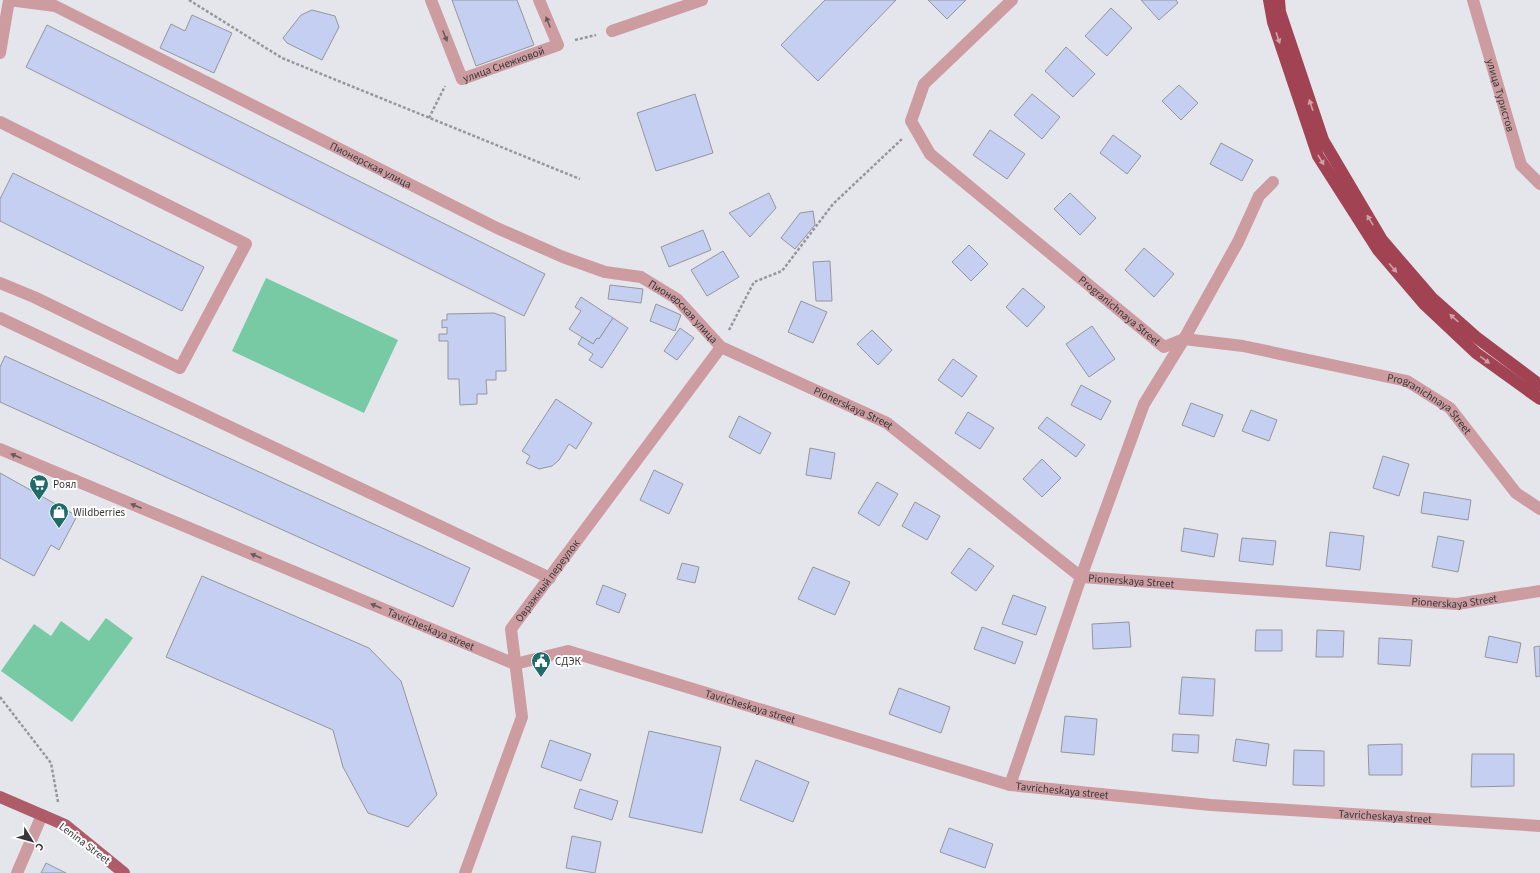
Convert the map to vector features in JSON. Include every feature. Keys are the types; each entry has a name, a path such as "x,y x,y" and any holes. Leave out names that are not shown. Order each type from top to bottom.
{"highway":[{"path":"1269,0 1273,22 1318,156 1378,250 1426,305 1476,353 1540,399"},
{"path":"1278,0 1280,12 1323,140 1382,240 1432,298 1476,337 1540,385"}],"main road":[{"name":"Lenina Street","path":"0,797 65,825 124,873"}],"street":[{"path":"0,53 9,0"},
{"name":"Пионерская улица","path":"9,0 55,6 497,228 563,257 605,272 641,277 677,299 720,347"},
{"name":"улица Снежковой","path":"431,0 462,79 558,45 539,0"},
{"path":"612,31 702,0"},
{"name":"Progranichnaya Street","path":"1012,0 924,84 911,121 930,154 1164,347 1184,339 1243,346 1407,381 1450,408 1516,493 1540,509"},
{"name":"улица Туристов","path":"1473,0 1521,165 1540,184"},
{"path":"0,122 246,244 180,368 41,300 0,283"},
{"path":"1521,165 1540,181"},
{"path":"1010,785 1080,577 1144,404 1184,339 1238,242 1260,196 1273,182"},
{"path":"0,318 550,578"},
{"name":"Pionerskaya Street","path":"720,347 888,423 1080,577 1457,604 1540,591"},
{"name":"Овражный переулок","path":"465,873 522,717 511,629 720,347"},
{"name":"Tavricheskaya street","path":"0,449 515,664 568,651 1010,785 1211,805 1540,826"},
{"path":"17,873 42,815"}],"path":[{"path":"189,0 282,58 580,180"},
{"path":"558,45 612,31"},
{"path":"429,118 445,86 462,79"},
{"path":"720,347 754,282 782,271 833,204 915,127"},
{"path":"0,697 51,763 58,802"}],"green space":[{"path":"266,278 398,340 364,413 232,351"},
{"path":"106,618 133,638 72,722 1,671 34,624 51,636 61,621 89,641"}],"building":[{"path":"452,0 517,0 534,45 476,66"},
{"path":"825,0 896,0 818,81 781,45"},
{"path":"928,0 966,0 947,19"},
{"path":"1141,0 1176,0 1178,3 1159,20"},
{"path":"1111,8 1132,28 1107,56 1085,36"},
{"path":"312,10 335,16 339,27 322,60 287,43 283,38 301,15"},
{"path":"192,15 232,33 214,73 160,48 171,24 185,31"},
{"path":"47,25 545,274 524,316 26,67"},
{"path":"1066,47 1095,74 1073,97 1045,71"},
{"path":"1179,85 1198,103 1181,120 1162,101"},
{"path":"695,94 713,153 656,171 637,113"},
{"path":"1032,94 1060,117 1042,139 1014,115"},
{"path":"990,130 1025,154 1007,179 973,155"},
{"path":"1113,135 1141,156 1127,174 1100,153"},
{"path":"1221,143 1253,160 1242,181 1210,164"},
{"path":"13,173 204,267 182,311 0,221 0,199"},
{"path":"769,193 776,208 750,237 729,213"},
{"path":"1070,193 1096,218 1080,235 1054,209"},
{"path":"813,211 815,225 795,249 781,238 800,213"},
{"path":"703,230 711,250 669,267 661,247"},
{"path":"969,245 988,264 971,281 952,262"},
{"path":"1144,248 1174,274 1154,297 1125,270"},
{"path":"723,251 739,277 707,296 691,270"},
{"path":"830,261 832,301 816,301 813,262"},
{"path":"610,285 643,289 641,303 608,299"},
{"path":"1023,288 1045,307 1027,327 1006,307"},
{"path":"581,297 613,318 599,339 597,338 593,344 569,329 581,311 575,307"},
{"path":"801,301 827,312 813,343 788,332"},
{"path":"656,304 681,315 675,331 650,321"},
{"path":"494,313 505,317 506,371 496,371 496,380 486,380 487,394 477,394 477,404 460,405 459,379 448,379 448,341 439,341 439,334 447,334 447,327 442,328 442,320 447,320 447,314"},
{"path":"613,318 628,328 602,368 589,360 593,354 578,344 582,337 593,344 597,338 599,339"},
{"path":"1092,326 1115,359 1089,377 1066,344"},
{"path":"680,328 694,338 677,360 664,351"},
{"path":"872,330 892,350 878,365 857,344"},
{"path":"5,356 470,568 453,607 0,402 0,367"},
{"path":"953,359 977,376 962,397 938,380"},
{"path":"1081,385 1111,401 1101,420 1071,405"},
{"path":"556,399 592,423 576,449 569,444 559,460 552,466 539,469 526,463 530,456 522,451"},
{"path":"1191,403 1223,415 1214,437 1182,425"},
{"path":"1251,410 1277,420 1269,441 1242,431"},
{"path":"968,412 994,428 980,449 955,433"},
{"path":"739,416 771,433 760,454 729,437"},
{"path":"1047,417 1085,445 1076,457 1038,428"},
{"path":"810,448 835,453 831,479 806,475"},
{"path":"1383,456 1409,464 1399,496 1373,488"},
{"path":"1042,459 1061,478 1042,497 1023,479"},
{"path":"654,470 683,484 669,514 640,500"},
{"path":"0,473 77,516 59,550 51,545 34,576 0,558"},
{"path":"877,482 898,494 879,526 858,513"},
{"path":"1424,492 1471,500 1468,520 1421,513"},
{"path":"915,502 940,516 927,540 902,526"},
{"path":"1184,528 1218,534 1214,557 1181,551"},
{"path":"1330,532 1364,536 1360,570 1326,566"},
{"path":"1438,536 1464,541 1458,572 1432,567"},
{"path":"1242,538 1276,541 1273,565 1239,561"},
{"path":"969,548 994,566 976,591 951,573"},
{"path":"682,563 699,567 695,583 677,579"},
{"path":"813,567 850,582 835,615 798,599"},
{"path":"202,576 369,648 401,681 437,795 408,827 368,813 343,767 333,730 166,657"},
{"path":"603,585 626,594 619,613 596,604"},
{"path":"1013,595 1046,607 1036,635 1002,624"},
{"path":"1129,622 1131,647 1093,649 1092,624"},
{"path":"982,627 1023,642 1015,664 974,649"},
{"path":"1256,630 1282,630 1282,651 1255,651"},
{"path":"1317,630 1344,631 1343,657 1316,657"},
{"path":"1489,636 1521,643 1517,663 1485,657"},
{"path":"1379,638 1412,640 1410,666 1378,664"},
{"path":"1540,646 1540,676 1536,677 1534,647"},
{"path":"1182,677 1215,679 1213,716 1179,714"},
{"path":"899,688 950,707 941,733 889,714"},
{"path":"1065,716 1097,719 1094,755 1061,752"},
{"path":"649,731 721,747 702,833 629,817"},
{"path":"1173,734 1199,735 1198,753 1172,751"},
{"path":"1236,739 1269,744 1266,766 1233,761"},
{"path":"550,740 591,754 581,781 541,767"},
{"path":"1402,744 1402,775 1369,775 1368,745"},
{"path":"1294,750 1324,751 1324,786 1293,785"},
{"path":"1472,754 1514,754 1514,786 1471,787"},
{"path":"756,760 809,782 793,822 740,800"},
{"path":"580,789 618,801 612,820 574,808"},
{"path":"949,828 993,844 985,868 940,852"},
{"path":"572,836 601,842 595,873 566,868"},
{"path":"46,863 66,873 41,873"}],"place":[{"name":"Роял","path":"39,501"},
{"name":"Wildberries","path":"59,529"},
{"name":"СДЭК","path":"541,678"}]}
